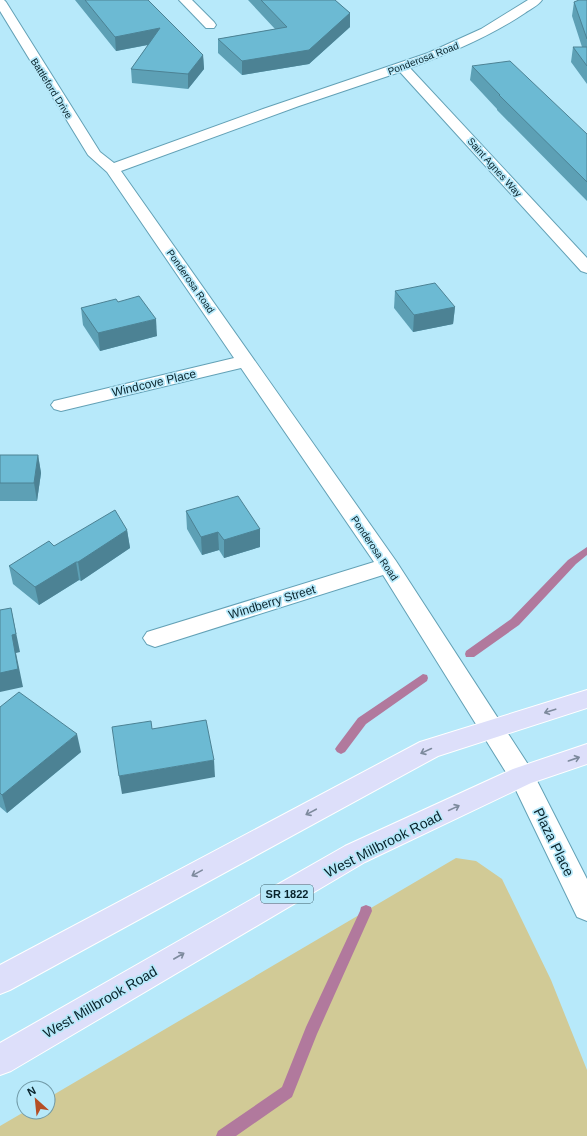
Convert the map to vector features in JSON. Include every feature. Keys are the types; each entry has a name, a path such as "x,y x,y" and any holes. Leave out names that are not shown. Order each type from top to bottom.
{"main road":[{"path":"0,980 429,749 587,699"},
{"name":"West Millbrook Road","path":"0,1060 355,854 522,776 587,754"}],"street":[{"path":"185,0 210,25"},
{"name":"Ponderosa Road","path":"522,776 491,730 388,566 247,361 112,169 402,67 468,41 520,12 536,0"},
{"name":"Battleford Drive","path":"0,2 6,25 95,155 112,169"},
{"name":"Saint Agnes Way","path":"402,67 587,268"},
{"name":"Windcove Place","path":"61,405 247,361"},
{"name":"Windberry Street","path":"155,638 388,566"},
{"name":"Plaza Place","path":"522,776 587,908"}],"shaded area":[{"path":"456,858 476,861 502,879 551,980 587,1070 587,1136 0,1136 0,1126 16,1117 16,1120 56,1120 56,1093"}],"building":[{"path":"85,0 148,0 203,55 188,74 131,69 160,28 115,37"},
{"path":"261,0 335,0 350,13 309,50 242,61 218,39 287,27"},
{"path":"579,0 587,0 587,39 574,2"},
{"path":"573,47 587,47 587,66"},
{"path":"510,61 587,134 587,182 499,95 472,66"},
{"path":"435,283 455,307 414,315 395,291"},
{"path":"139,296 156,319 98,333 81,308 116,299 118,302"},
{"path":"0,455 38,455 34,483 0,483"},
{"path":"238,496 260,529 224,540 218,532 201,537 186,511"},
{"path":"115,510 127,530 78,562 35,587 9,566 49,541 54,546"},
{"path":"11,608 16,634 12,635 18,669 0,673 0,610"},
{"path":"19,692 77,734 2,795 0,793 0,707"},
{"path":"206,720 214,760 119,776 112,727 151,721 152,729"}],"waterway":[{"path":"470,654 515,622 572,562 587,550"},
{"path":"341,749 362,721 423,678"},
{"path":"223,1136 287,1092 311,1032 366,911"}]}
